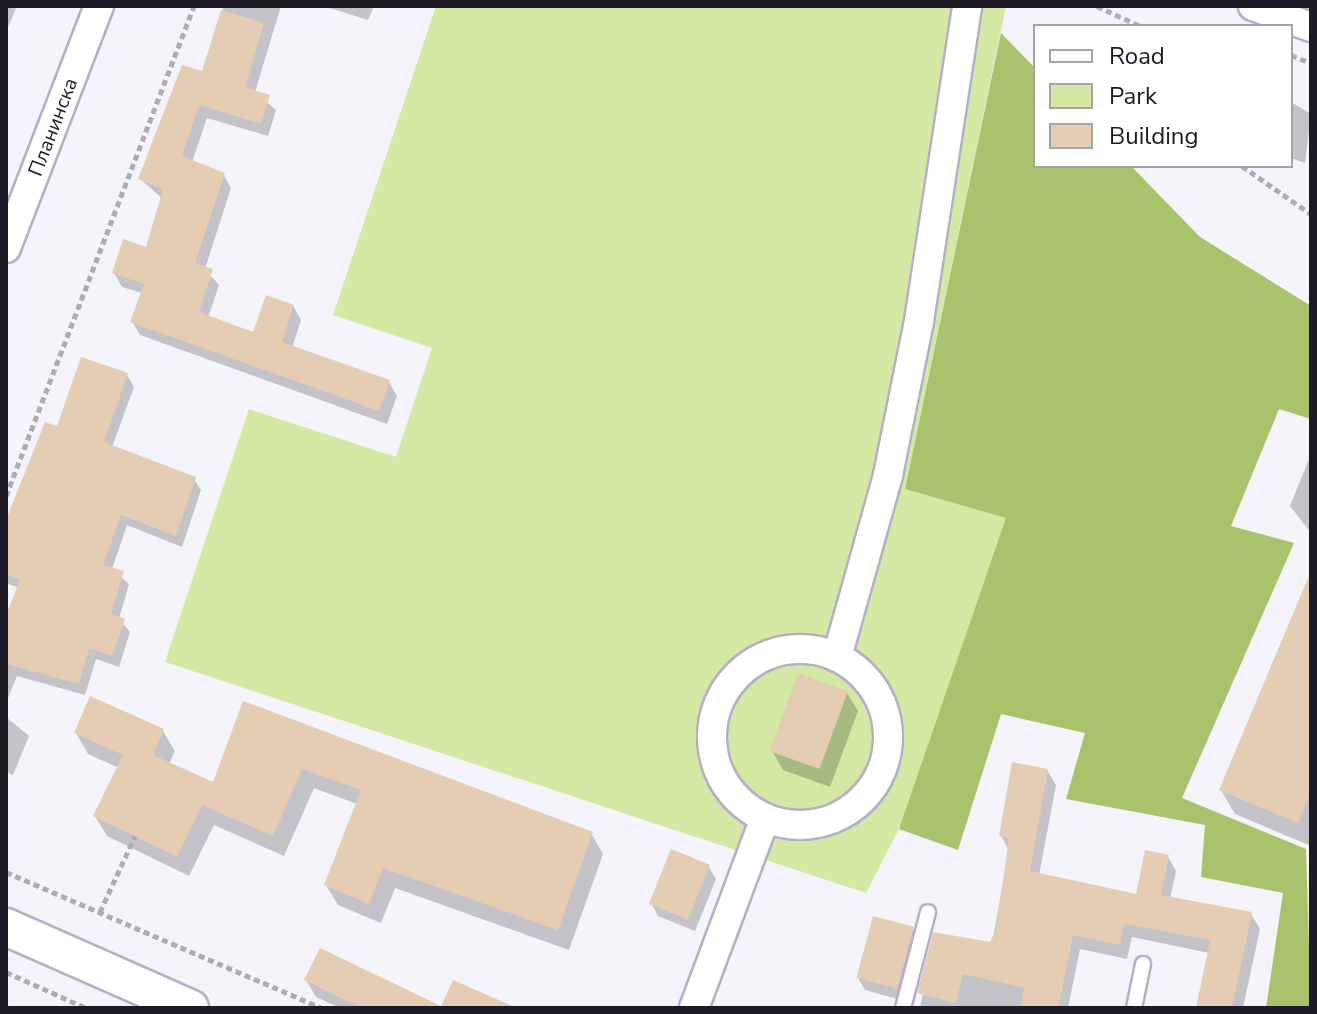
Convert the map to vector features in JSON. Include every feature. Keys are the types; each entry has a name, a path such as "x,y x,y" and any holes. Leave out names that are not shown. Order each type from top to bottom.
{"street":[{"name":"Планинска","path":"6,248 99,6"},
{"path":"837,657 888,475 916,336 967,6"},
{"path":"1253,6 1311,27"},
{"path":"814,650 837,657 872,686 882,706 887,728 880,773 868,792 831,819 810,825 765,818 737,798 717,769 712,735 719,701 731,681 769,654 814,650"},
{"path":"694,1008 765,818"},
{"path":"6,927 190,1008"}],"lane":[{"path":"903,1008 928,912"},
{"path":"1134,1008 1143,964"}],"path":[{"path":"6,496 194,6"},
{"path":"1097,6 1136,24"},
{"path":"1245,168 1311,214"},
{"path":"100,912 135,836"},
{"path":"6,872 322,1008"},
{"path":"6,972 86,1008"}],"green space":[{"path":"436,6 1006,6 905,489 1007,518 899,829 866,893 165,662 249,409 396,457 432,348 333,315"},
{"path":"1001,33 1033,66 1033,168 1133,168 1200,237 1311,306 1311,419 1279,409 1231,526 1294,543 1182,798 1306,849 1311,1008 1266,1008 1283,893 1201,877 1205,825 1066,799 1085,733 1001,714 958,850 899,829 1006,518 905,489"}],"building":[{"path":"221,10 264,23 245,87 270,95 261,124 199,105 182,156 225,173 195,263 213,269 199,312 253,332 266,295 294,305 282,342 390,380 379,411 130,322 144,284 112,273 123,239 146,247 163,189 138,179 182,65 202,71"},
{"path":"81,357 128,373 104,442 196,477 176,536 121,515 103,565 124,571 111,614 125,619 112,656 89,648 79,684 6,664 6,615 20,580 6,574 6,520 45,422 57,426"},
{"path":"1311,571 1311,791 1298,823 1219,790"},
{"path":"798,673 848,691 819,769 770,751"},
{"path":"90,696 164,729 153,755 213,782 243,701 593,832 558,930 383,868 369,904 324,885 361,790 302,769 273,836 202,805 177,857 93,816 123,755 74,733"},
{"path":"1012,762 1048,769 1030,871 1136,894 1145,850 1169,855 1161,895 1252,912 1232,1008 1196,1008 1210,940 1124,924 1120,945 1073,935 1058,1008 1020,1008 1024,988 963,974 956,1003 917,993 933,932 990,942 996,930 1009,838 999,836"},
{"path":"671,849 710,865 688,919 649,904"},
{"path":"873,916 914,927 897,989 856,978"},
{"path":"320,948 441,1006 453,980 517,1008 362,1008 304,980"}]}
